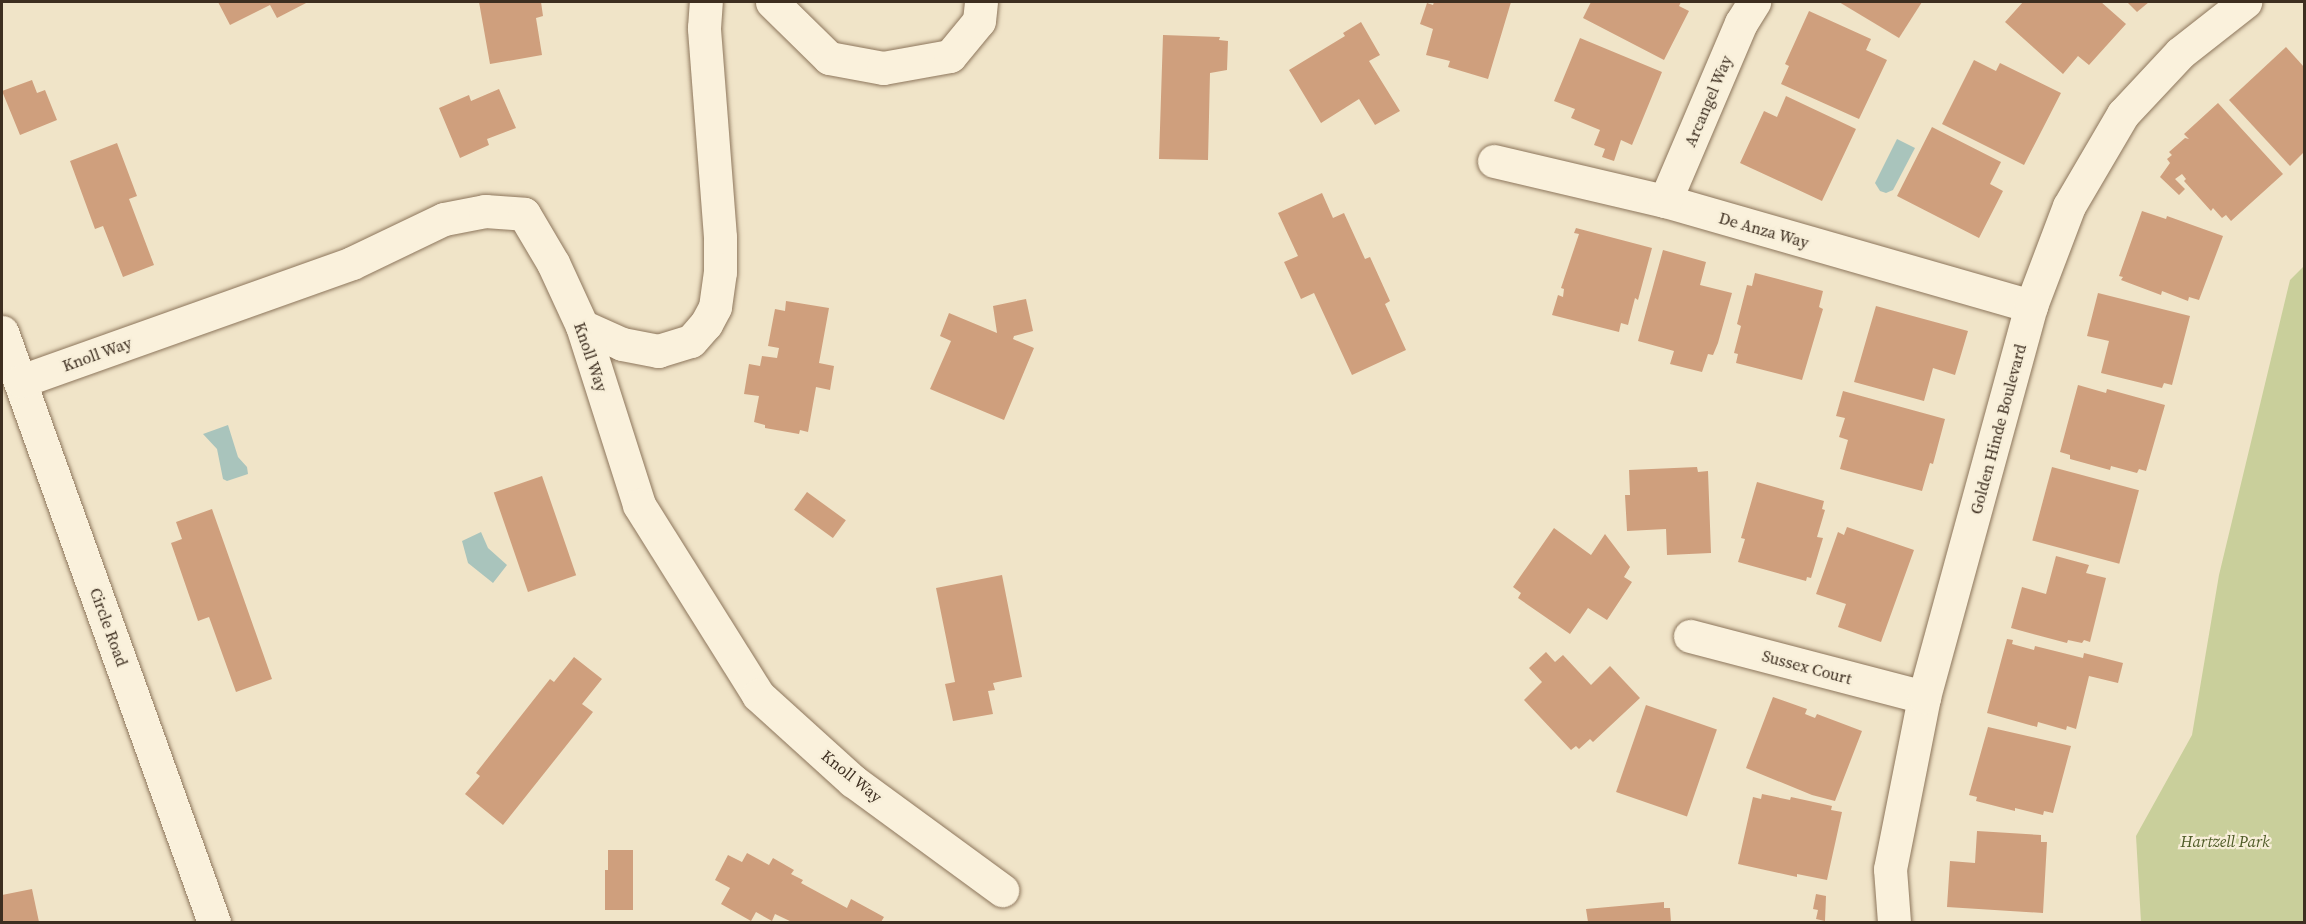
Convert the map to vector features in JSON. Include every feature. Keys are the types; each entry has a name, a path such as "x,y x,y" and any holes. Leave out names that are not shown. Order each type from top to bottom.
{"street":[{"path":"582,326 622,344 658,351 691,341 706,324 715,307 720,272 720,237 704,28 706,2"},
{"path":"772,2 830,58 883,69 950,56 979,21 981,2"},
{"name":"Arcangel Way","path":"1665,201 1741,23 1754,2"},
{"name":"Golden Hinde Boulevard","path":"1894,922 1890,869 1924,697 2031,306 2069,206 2123,114 2180,53 2245,2"},
{"name":"De Anza Way","path":"1494,161 1665,201 2031,306"},
{"name":"Knoll Way","path":"21,381 352,263 444,219 485,211 524,214 553,263 582,326 639,505 758,695 853,781 1002,890"},
{"name":"Circle Road","path":"2,332 214,922"},
{"name":"Sussex Court","path":"1690,636 1924,697"}],"green space":[{"name":"Hartzell Park","path":"2304,266 2304,922 2141,922 2136,836 2192,735 2219,575 2290,280"}],"water":[{"path":"1897,139 1915,148 1893,190 1886,193 1880,191 1875,183"},
{"path":"228,425 238,457 247,467 248,474 227,481 223,479 217,449 203,434"},
{"path":"481,532 488,548 507,565 493,583 468,563 462,541"}],"building":[{"path":"218,2 308,2 277,18 270,5 230,25"},
{"path":"479,2 541,2 543,16 536,18 542,55 490,64"},
{"path":"1434,2 1511,2 1488,79 1448,67 1450,61 1426,55 1433,29 1420,24 1427,3 1433,5"},
{"path":"1591,2 1681,2 1679,6 1689,11 1664,60 1583,18"},
{"path":"1839,2 1922,2 1899,38"},
{"path":"2023,2 2101,2 2126,24 2089,65 2078,56 2063,74 2005,22"},
{"path":"2127,2 2149,2 2137,12"},
{"path":"1809,11 1871,39 1866,50 1887,60 1859,119 1781,84 1789,66 1785,64"},
{"path":"1361,22 1380,55 1369,61 1400,111 1375,125 1359,99 1321,123 1289,70 1345,36 1343,33"},
{"path":"1163,35 1220,37 1219,40 1228,41 1227,70 1210,73 1208,160 1159,159"},
{"path":"1580,38 1662,72 1632,145 1621,140 1614,161 1602,157 1605,149 1594,145 1600,130 1571,118 1575,109 1554,101"},
{"path":"2286,47 2304,67 2304,152 2290,166 2229,100"},
{"path":"1974,60 1996,71 2000,63 2061,93 2024,165 1942,124"},
{"path":"32,80 37,93 45,90 57,120 20,135 2,91"},
{"path":"499,89 516,128 487,139 489,145 460,158 439,108 469,95 471,101"},
{"path":"1786,96 1856,129 1822,201 1740,163 1764,111 1777,117"},
{"path":"2218,103 2283,174 2231,221 2226,215 2222,218 2213,208 2211,211 2184,181 2186,179 2182,174 2175,179 2185,189 2179,195 2160,177 2170,163 2167,159 2172,155 2169,152 2185,138 2189,139 2184,134"},
{"path":"1932,127 2001,162 1990,184 2003,191 1979,238 1897,196"},
{"path":"117,143 137,196 129,199 154,265 123,277 103,226 95,229 70,161"},
{"path":"1322,193 1333,218 1344,213 1365,259 1370,257 1390,301 1385,304 1406,350 1352,375 1314,293 1301,299 1284,262 1298,256 1278,213"},
{"path":"2142,211 2166,219 2167,216 2223,236 2199,300 2189,297 2188,301 2162,291 2161,295 2121,280 2123,277 2119,276"},
{"path":"1576,228 1652,248 1638,300 1635,298 1628,325 1621,323 1619,332 1552,315 1558,295 1563,297 1564,289 1561,288 1579,234 1574,233"},
{"path":"1663,250 1706,262 1700,285 1732,293 1718,343 1713,355 1708,354 1702,372 1670,364 1674,351 1638,341"},
{"path":"1755,273 1823,291 1819,307 1823,309 1802,380 1736,363 1738,354 1734,353 1741,326 1737,324 1747,285 1752,286"},
{"path":"2098,293 2190,316 2172,385 2164,383 2162,388 2101,373 2109,341 2087,336"},
{"path":"1026,299 1033,331 1014,336 1013,339 1034,348 1004,420 930,389 951,341 940,336 949,313 997,333 993,306"},
{"path":"786,301 829,308 819,363 834,366 830,390 816,387 808,432 800,430 799,434 765,428 765,425 754,422 759,396 744,394 749,364 760,366 762,356 777,358 779,348 768,346 775,309 785,311"},
{"path":"1876,306 1968,331 1955,375 1933,368 1924,401 1854,382"},
{"path":"2078,385 2106,393 2107,389 2165,405 2146,471 2139,469 2137,473 2111,466 2110,470 2070,459 2070,455 2060,452"},
{"path":"1843,391 1945,419 1933,464 1930,463 1922,491 1840,469 1848,440 1839,437 1845,418 1836,416"},
{"path":"1697,467 1698,472 1708,471 1711,553 1667,555 1666,529 1627,531 1625,495 1630,495 1629,470"},
{"path":"2052,467 2139,490 2119,564 2032,540"},
{"path":"542,476 576,575 528,592 494,493"},
{"path":"1757,482 1824,501 1822,509 1825,510 1817,537 1823,538 1811,578 1807,577 1806,581 1738,562 1745,539 1741,538"},
{"path":"807,492 846,520 833,538 794,510"},
{"path":"212,509 272,679 236,692 209,617 198,621 171,543 182,539 176,522"},
{"path":"1847,527 1914,550 1881,642 1838,627 1846,604 1816,594 1838,532 1844,535"},
{"path":"1554,528 1591,555 1605,534 1630,567 1624,577 1632,582 1607,620 1588,608 1570,634 1518,598 1521,593 1513,587"},
{"path":"2056,556 2089,565 2086,573 2106,578 2090,642 2068,640 2067,643 2011,628 2022,587 2046,594"},
{"path":"1002,575 1022,677 993,683 995,690 988,691 993,714 953,721 945,684 955,682 936,588"},
{"path":"2007,639 2013,640 2012,644 2034,650 2035,646 2083,658 2084,653 2123,663 2118,683 2089,676 2076,729 2067,726 2066,730 2038,722 2037,727 1987,713"},
{"path":"1546,652 1555,662 1563,655 1591,685 1610,666 1640,698 1593,742 1590,739 1579,749 1576,746 1571,750 1524,700 1542,682 1529,668"},
{"path":"574,657 602,679 582,704 593,712 503,825 465,794 480,776 476,773 550,679 554,682"},
{"path":"1773,697 1807,709 1805,714 1815,718 1817,714 1862,731 1835,801 1812,795 1746,768"},
{"path":"1646,705 1717,729 1687,816 1616,792"},
{"path":"1988,727 2071,746 2053,813 2044,811 2043,815 2015,808 2015,811 1976,801 1977,797 1969,795"},
{"path":"1762,794 1790,800 1791,797 1832,806 1831,810 1842,812 1827,880 1797,874 1797,877 1738,864 1753,797 1761,799"},
{"path":"1977,831 2041,835 2041,842 2047,842 2043,913 1947,907 1950,861 1975,863"},
{"path":"608,850 633,850 633,910 605,910 605,870 608,870"},
{"path":"747,853 769,865 773,858 794,870 791,874 803,880 801,883 847,908 851,899 884,917 881,922 792,922 775,914 772,921 756,912 751,921 721,904 730,888 715,880 728,855 742,862"},
{"path":"32,889 39,922 2,922 2,895"},
{"path":"1816,894 1826,896 1825,921 1816,919 1818,910 1813,909"},
{"path":"1664,902 1664,908 1670,908 1671,922 1588,922 1586,909"}]}
